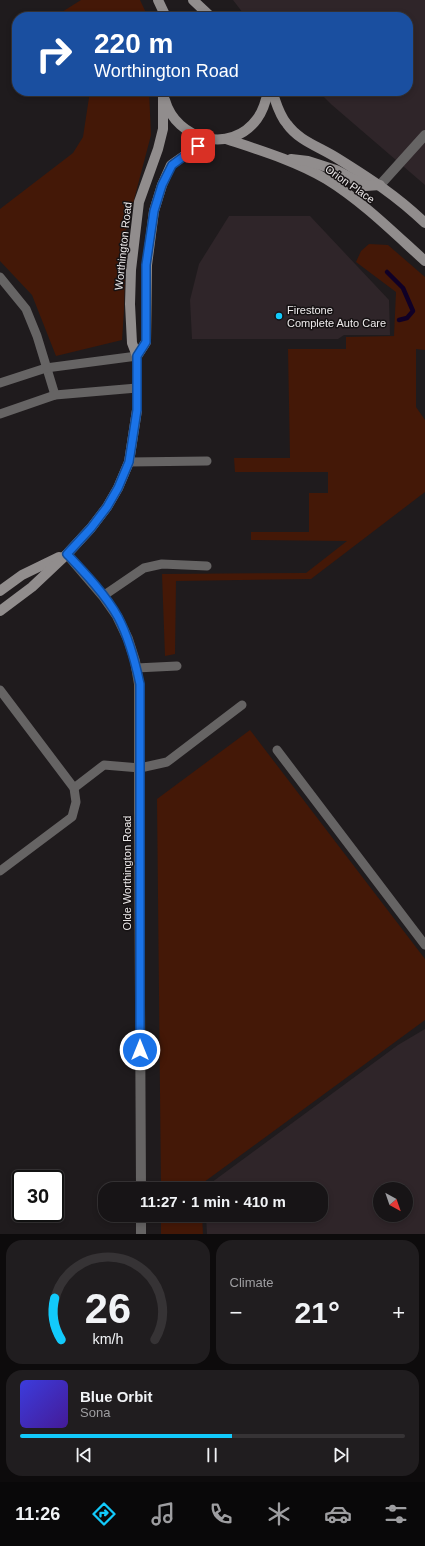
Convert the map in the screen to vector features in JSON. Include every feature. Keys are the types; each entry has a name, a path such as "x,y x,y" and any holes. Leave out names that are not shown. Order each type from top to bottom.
{"street":[{"path":"158,0 164,12"},
{"path":"192,0 205,12"},
{"name":"Worthington Road","path":"0,611 32,587 67,554 91,528 107,507 118,488 129,462 137,410 137,356 132,343 130,304 131,270 139,202 158,149 163,129 163,96"},
{"path":"164,96 167,109 177,123 191,134 208,139 226,139 243,132 256,120 264,107 267,96"},
{"name":"Orion Place","path":"274,96 280,113 287,125 300,137 380,185 406,205 425,223"},
{"path":"281,158 308,161 336,170 366,186 380,185 425,136"},
{"name":"Worthington Road","path":"137,356 146,342 146,265 154,211 158,198 172,165 208,139"},
{"name":"Orion Place","path":"226,139 281,158 325,179 363,206 425,262"},
{"name":"Worthington Road","path":"0,591 22,575 67,554"},
{"name":"Olde Worthington Road","path":"67,554 103,596 117,616 128,639 140,684 139,821 141,1182"},
{"path":"141,1222 141,1234"}],"lane":[{"path":"0,277 26,309 37,336 55,395"},
{"path":"0,383 46,368 137,356"},
{"path":"0,414 55,395 137,388"},
{"path":"129,462 207,461"},
{"path":"103,596 144,568 162,564 207,566"},
{"path":"136,668 177,666"},
{"path":"0,690 74,788 76,802 72,817 0,871"},
{"path":"74,788 104,765 140,768 167,762 242,705"},
{"path":"277,750 425,945"}],"shaded area":[{"path":"81,0 140,0 146,12 62,12"},
{"path":"233,0 425,0 425,185 323,96 413,96 413,12 242,12"},
{"path":"89,96 149,96 151,135 126,230 122,340 56,356 32,295 0,261 0,209 73,153 83,137"},
{"path":"229,216 310,216 389,300 390,335 344,335 338,339 192,339 190,300 199,264"},
{"path":"369,244 388,245 425,277 425,350 416,349 416,407 425,420 425,492 311,579 176,581 175,654 165,656 162,574 306,573 347,541 251,540 251,532 309,532 309,493 328,493 328,472 235,472 234,458 290,458 288,349 346,349 346,337 394,336 396,292 356,262 361,251"},
{"path":"250,730 425,959 425,1020 204,1182 161,1182 157,799"},
{"path":"425,1029 425,1234 207,1234 206,1222 328,1222 328,1182 212,1182 398,1045"},
{"path":"161,1222 202,1222 203,1234 161,1234"}],"waterway":[{"path":"387,272 403,288 413,311 407,318 399,320"}],"place":[{"name":"Firestone Complete Auto Care","path":"279,316"}],"route":[{"path":"140,1050 140,684 128,639 117,616 103,596 67,554 91,528 107,507 118,488 129,462 137,410 137,356 146,342 146,265 154,211 162,185 172,165 198,146"}]}
